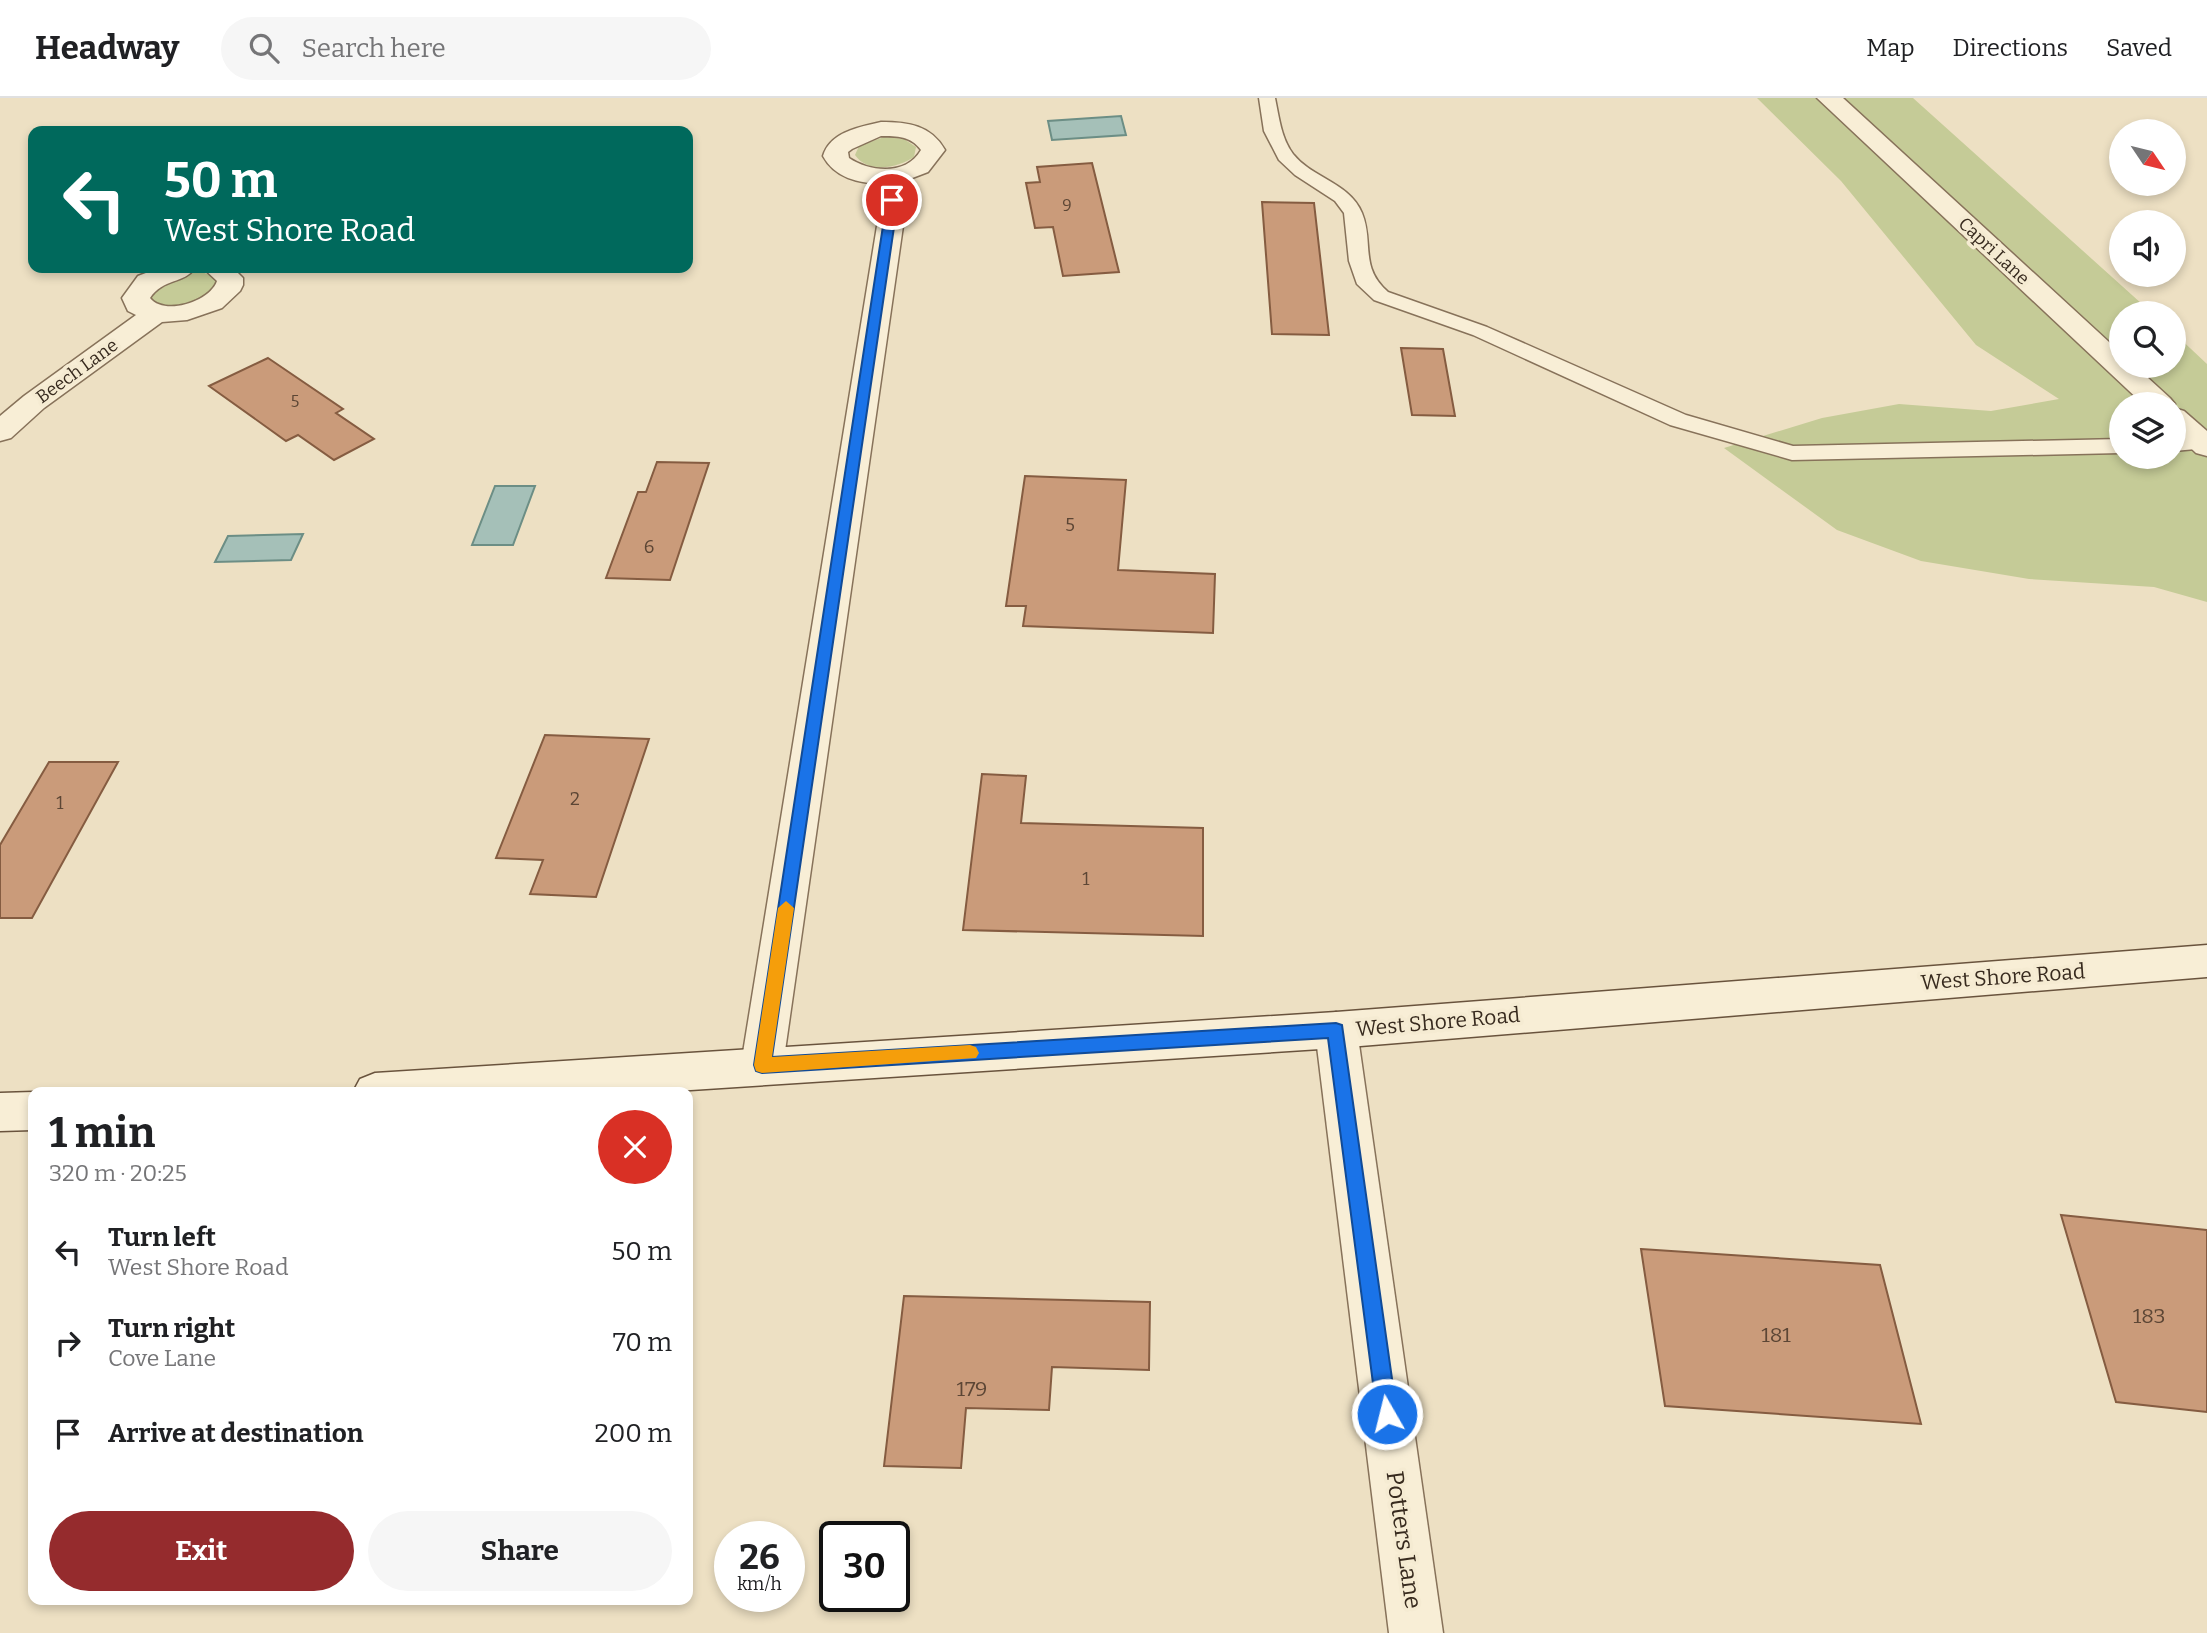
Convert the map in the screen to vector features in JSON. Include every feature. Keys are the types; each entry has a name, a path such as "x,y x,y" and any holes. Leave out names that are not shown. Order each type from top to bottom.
{"street":[{"name":"Capri Lane","path":"1829,98 2147,392"},
{"path":"762,1065 886,251 895,175"},
{"path":"165,273 139,290 136,298 138,305 157,313 187,312 215,301 230,285 230,278 223,273"},
{"name":"Beech Lane","path":"0,432 34,402 157,313"},
{"name":"West Shore Road","path":"447,1087 1336,1030 2207,961"},
{"name":"Potters Lane","path":"1336,1030 1416,1633"},
{"path":"0,1112 28,1111"}],"lane":[{"path":"1267,98 1273,131 1285,156 1301,171 1342,197 1353,213 1359,261 1367,284 1381,296 1480,331 1678,420 1792,453 2109,446"}],"green space":[{"path":"1757,98 1913,98 2109,274 2109,287 2123,287 2139,301 2109,301 2109,378 2186,378 2186,344 2207,364 2207,602 2154,587 2029,579 1921,561 1837,530 1724,448 1822,418 1899,404 1991,411 2059,399 1976,345 1841,181"},
{"path":"884,137 904,139 916,147 914,157 900,164 875,167 867,165 855,155 859,146"},
{"path":"187,273 204,273 217,278 219,284 205,298 179,306 150,304 149,288"}],"water":[{"path":"1121,116 1126,135 1052,140 1048,121"},
{"path":"495,486 535,486 513,545 472,545"},
{"path":"303,534 291,560 215,562 228,536"}],"building":[{"path":"1092,163 1119,272 1063,276 1053,227 1035,228 1026,183 1040,182 1037,167"},
{"path":"1262,202 1314,203 1329,335 1272,334"},
{"path":"1401,348 1443,349 1455,416 1412,415"},
{"path":"268,358 343,409 336,413 374,439 334,460 298,435 286,441 209,386"},
{"path":"657,462 709,463 670,580 606,578 638,492 646,492"},
{"path":"1025,476 1126,480 1118,570 1215,574 1213,633 1023,626 1026,606 1006,606"},
{"path":"545,735 649,739 596,897 530,894 543,860 496,858"},
{"path":"49,762 118,762 32,918 0,918 0,845"},
{"path":"982,774 1026,776 1021,823 1203,828 1203,936 963,930"},
{"path":"2061,1215 2207,1230 2207,1412 2116,1402"},
{"path":"1641,1249 1880,1265 1921,1424 1665,1406"},
{"path":"904,1296 1150,1302 1149,1370 1052,1367 1049,1410 966,1408 961,1468 884,1466"}],"slow traffic":[{"path":"786,908 762,1065 970,1053"}],"route":[{"path":"892,200 762,1065 1336,1030 1387,1414"}]}
